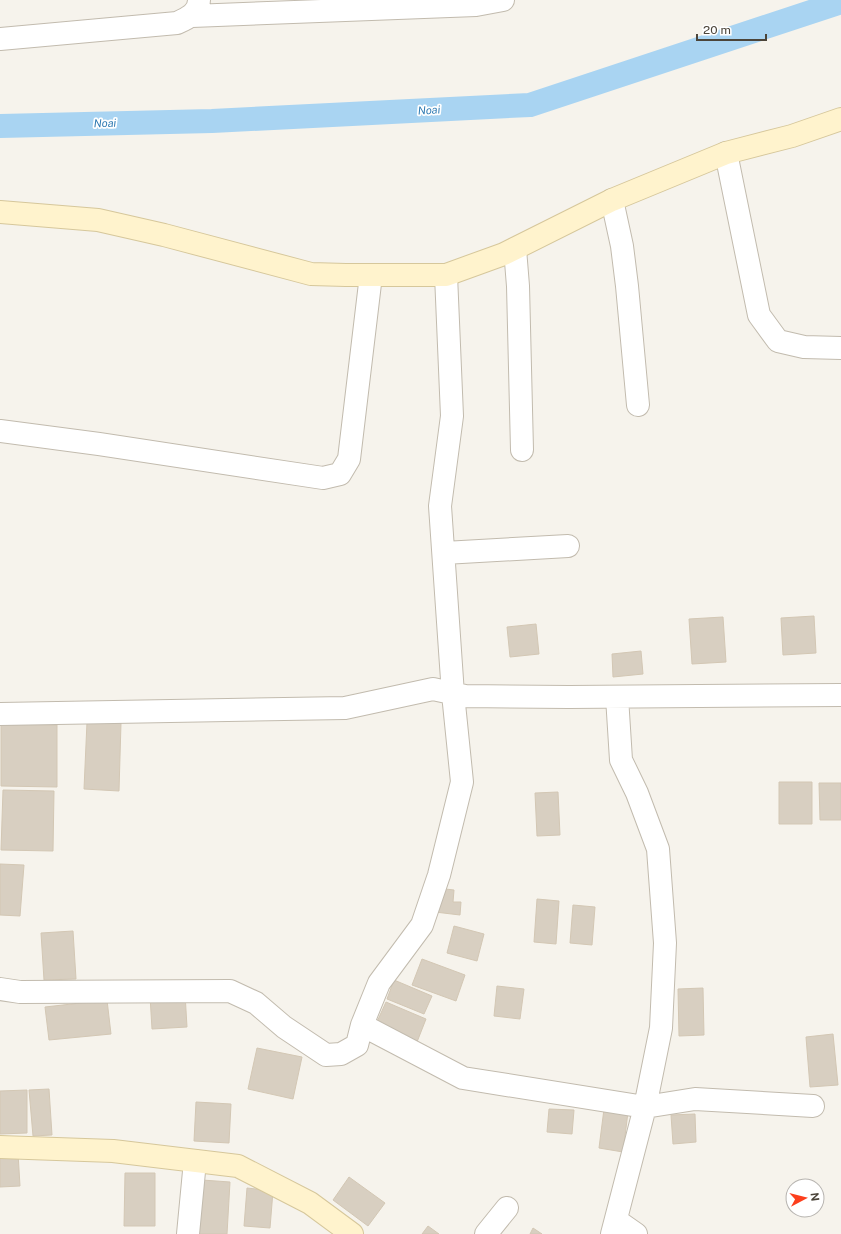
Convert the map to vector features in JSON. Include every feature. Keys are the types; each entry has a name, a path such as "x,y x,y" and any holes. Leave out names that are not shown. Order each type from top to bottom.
{"street":[{"path":"0,39 177,23 196,8 427,4 476,5 503,0"},
{"path":"0,212 98,220 164,235 311,274 446,275 504,254 612,200 726,153 792,136 841,119"},
{"path":"726,153 759,315 778,341 804,347 841,348"},
{"path":"612,200 622,246 638,405"},
{"path":"515,249 518,286 522,450"},
{"path":"0,431 106,445 323,478 340,474 349,458 371,275"},
{"path":"0,990 20,992 230,991 256,1002 284,1027 326,1055 341,1054 357,1045 362,1025 379,984 422,925 439,875 462,782 453,694 440,506 452,416 446,275"},
{"path":"444,553 568,546"},
{"path":"0,714 345,708 433,689 465,696 841,695"},
{"path":"617,696 621,760 637,793 658,849 665,943 662,1028 646,1107 614,1227 636,1234"},
{"path":"362,1025 463,1078 646,1107 694,1099 813,1106"},
{"path":"0,1146 113,1151 238,1166 310,1203 352,1234"},
{"path":"188,1234 195,1161"},
{"path":"486,1234 507,1208"}],"building":[{"path":"814,616 816,653 783,655 781,618"},
{"path":"723,617 726,662 692,664 689,619"},
{"path":"536,624 539,654 510,657 507,627"},
{"path":"641,651 643,674 613,677 612,654"},
{"path":"87,722 121,723 119,791 84,789"},
{"path":"1,724 57,725 57,787 1,786"},
{"path":"779,782 812,782 812,824 779,824"},
{"path":"819,783 841,783 841,820 820,820"},
{"path":"3,790 54,791 53,851 1,850"},
{"path":"558,792 560,835 537,836 535,793"},
{"path":"0,864 24,865 20,916 0,915"},
{"path":"437,888 454,890 453,902 461,902 460,915 435,912"},
{"path":"537,899 559,901 556,944 534,942"},
{"path":"573,905 595,907 592,945 570,943"},
{"path":"454,926 484,934 477,961 447,953"},
{"path":"73,931 76,979 44,980 41,933"},
{"path":"422,959 465,975 456,1001 412,985"},
{"path":"394,980 432,996 424,1014 387,999"},
{"path":"497,986 524,989 520,1019 494,1016"},
{"path":"703,988 704,1035 679,1036 678,989"},
{"path":"185,993 187,1027 152,1029 150,996"},
{"path":"107,1000 111,1034 49,1040 45,1007"},
{"path":"386,1002 426,1019 417,1042 376,1024"},
{"path":"833,1034 838,1085 810,1087 806,1037"},
{"path":"257,1048 302,1057 293,1099 248,1089"},
{"path":"49,1089 52,1135 33,1136 29,1090"},
{"path":"27,1090 27,1133 0,1134 0,1091"},
{"path":"196,1102 231,1104 229,1143 194,1141"},
{"path":"549,1109 574,1110 572,1134 547,1132"},
{"path":"604,1109 628,1112 623,1152 599,1148"},
{"path":"695,1114 696,1142 673,1144 671,1115"},
{"path":"18,1153 20,1186 0,1187 0,1154"},
{"path":"125,1173 155,1173 155,1226 124,1226"},
{"path":"349,1177 385,1203 368,1226 333,1200"},
{"path":"202,1180 230,1182 227,1234 199,1234"},
{"path":"247,1188 273,1191 270,1228 244,1226"},
{"path":"428,1226 439,1234 422,1234"},
{"path":"533,1228 542,1234 530,1234"}],"waterway":[{"name":"Noai","path":"0,126 212,121 530,105 841,2"}]}
